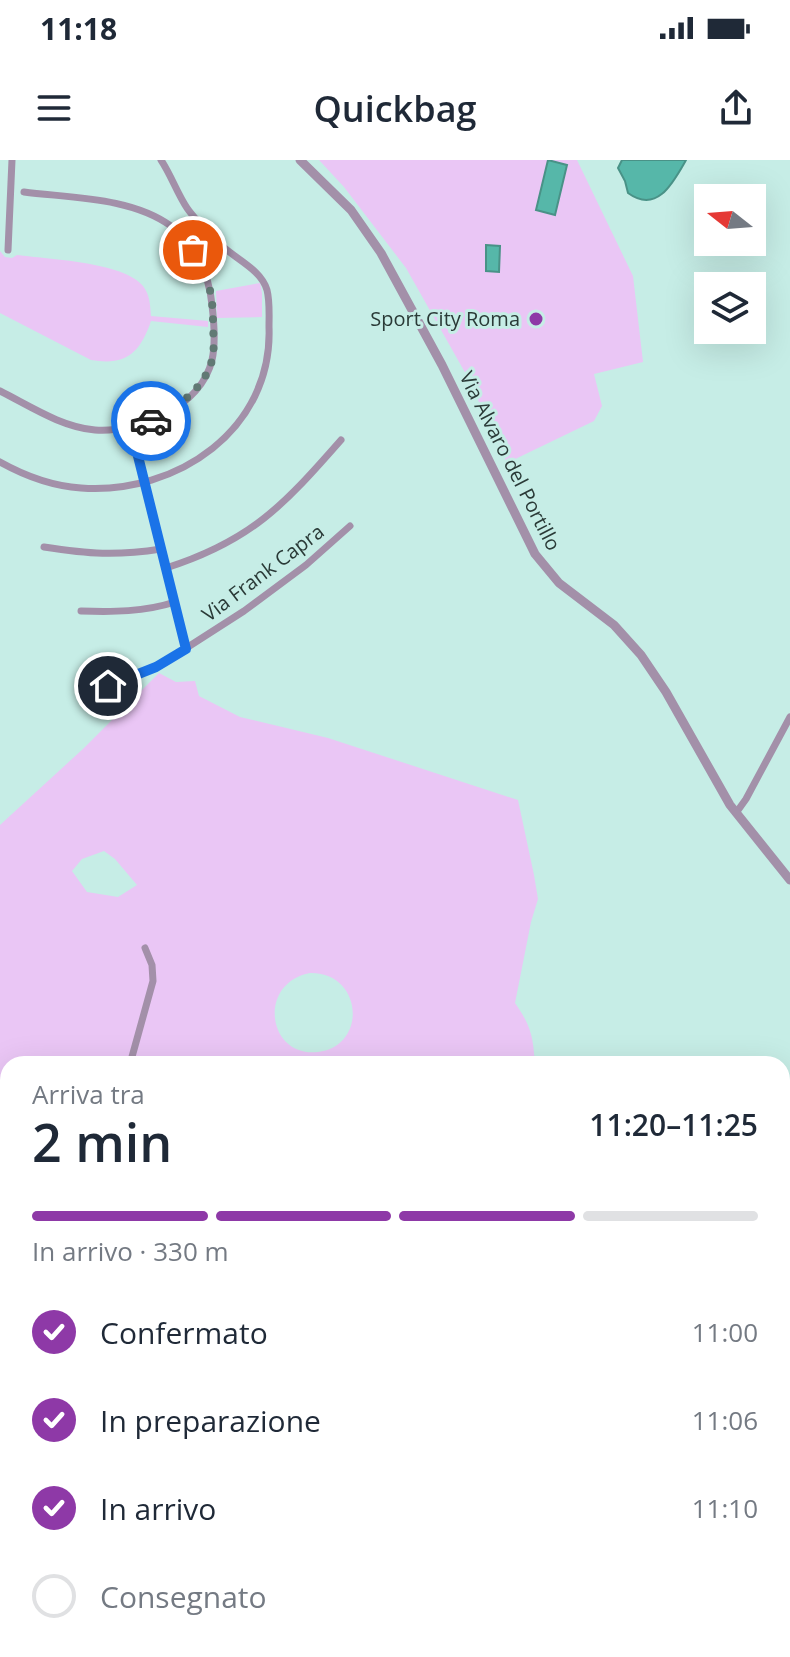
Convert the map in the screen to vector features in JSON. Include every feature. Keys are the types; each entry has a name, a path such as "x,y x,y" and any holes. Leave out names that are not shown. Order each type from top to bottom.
{"street":[{"path":"8,250 12,160"},
{"path":"0,462 32,477 76,487 115,487 145,482 187,465 215,446 252,403 261,385 270,341 268,297 263,281 221,245 194,216 161,160"},
{"name":"Via Alvaro del Portillo","path":"300,160 351,210 387,264 442,365 535,554 559,583 614,625 641,655 657,676 736,813 790,880"},
{"path":"0,391 74,426 98,430 131,428 171,410 194,390 208,371 213,352 210,286 193,250 177,231 137,209 24,192"},
{"path":"131,428 186,649"},
{"path":"166,568 218,548 263,521 292,495 341,440"},
{"name":"Via Frank Capra","path":"108,686 156,667 186,649 276,588 350,526"},
{"path":"44,547 106,555 161,549"},
{"path":"81,611 132,611 175,602"},
{"path":"736,813 749,795 790,717"},
{"path":"132,1056 153,981 152,965 145,948"}],"shaded area":[{"name":"Sport City Roma","path":"319,160 577,160 633,276 643,362 594,374 602,406 594,421 507,463 467,376 406,268 344,187"},
{"path":"548,160 567,165 555,215 536,210"},
{"path":"622,160 686,160 670,186 656,198 647,200 628,193 618,168"},
{"path":"486,245 500,246 499,272 486,271"},
{"path":"0,251 5,257 17,255 65,260 120,272 143,286 151,316 208,321 208,327 151,321 142,341 130,355 114,361 91,360 0,313"},
{"path":"260,283 262,317 217,318 216,291"},
{"path":"159,673 176,682 195,681 199,696 240,717 328,738 518,800 538,899 515,1003 525,1018 534,1056 0,1056 0,825","holes":["104,851 137,885 118,897 87,892 72,871 82,859","310,973 328,976 341,984 349,996 353,1010 351,1024 345,1037 334,1047 318,1052 301,1051 288,1044 279,1032 275,1018 276,1004 282,990 293,980"]}],"way so far":[{"path":"151,421 171,410 202,382 212,359 213,315 209,282 193,250"}],"place":[{"name":"Sport City Roma","path":"536,319"}],"route":[{"path":"108,686 156,667 186,649 131,428 151,421"}]}
